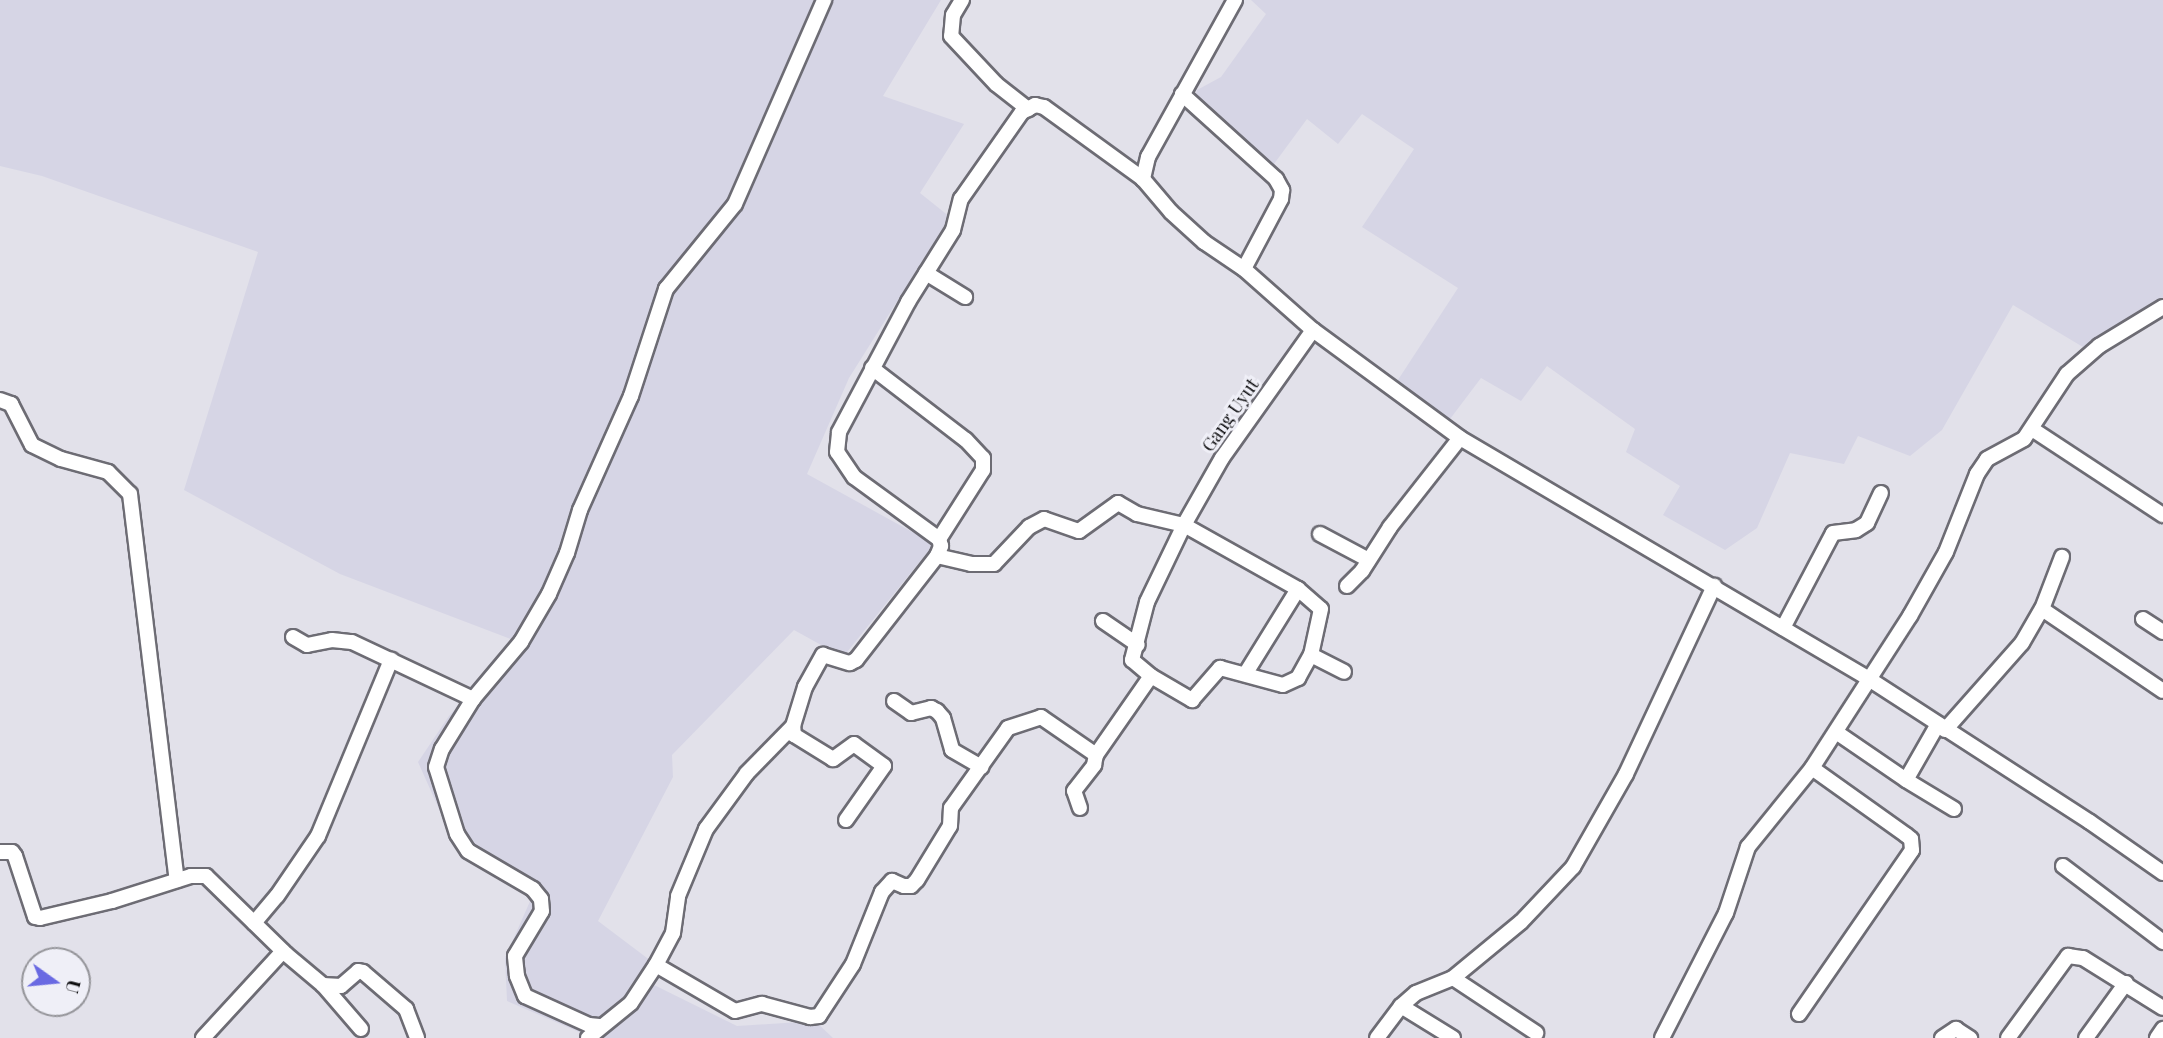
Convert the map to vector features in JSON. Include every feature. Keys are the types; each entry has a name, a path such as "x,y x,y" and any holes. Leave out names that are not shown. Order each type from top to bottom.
{"street":[{"path":"592,1030 525,996 517,976 515,956 542,911 541,900 533,890 468,851 457,834 436,767 442,749 473,699 522,642 549,594 567,553 580,510 631,396 666,289 735,204 824,0"},
{"path":"962,0 953,15 951,36 996,85 1028,109"},
{"path":"1143,179 1148,157 1235,0"},
{"path":"1182,94 1276,179 1282,190 1281,199 1244,269"},
{"path":"846,820 884,766 853,744 845,753 833,759 794,735 793,726 805,687 823,655 853,662 937,556 941,546 939,539 862,486 837,452 839,432 872,368 953,230 961,199 1016,120 1035,105 1044,107 1143,179 1179,220 1204,242 1244,269 1313,330 1460,438 1586,515 1714,586 1869,679 2090,822 2163,873"},
{"path":"926,273 965,297"},
{"path":"1662,1038 1726,913 1748,847 1812,768 1910,616 1946,552 1982,466 1993,453 2011,448 2032,429 2067,374 2099,346 2163,307"},
{"name":"Gang Uyut","path":"1138,645 1147,602 1184,525 1222,458 1313,330"},
{"path":"872,368 966,440 983,458 984,470 939,539"},
{"path":"0,400 11,404 32,445 61,459 108,472 130,494 177,880"},
{"path":"2032,429 2163,516"},
{"path":"1347,586 1460,438"},
{"path":"1783,628 1833,533 1856,530 1867,523 1881,493"},
{"path":"937,556 971,564 993,565 1029,527 1044,519 1079,531 1118,503 1137,514 1184,525 1297,589 1321,609 1311,655 1298,678 1283,685 1220,667 1192,700 1151,676 1132,660 1138,645 1103,621"},
{"path":"1320,534 1369,560"},
{"path":"1906,779 1942,727 2022,643 2042,609 2062,557"},
{"path":"1377,1038 1401,1006 1416,993 1452,978 1521,922 1573,867 1626,775 1714,586"},
{"path":"1246,673 1297,589"},
{"path":"2042,609 2163,691"},
{"path":"2143,619 2163,632"},
{"path":"293,637 307,645 342,640 473,699"},
{"path":"1311,655 1344,672"},
{"path":"254,923 277,896 318,836 391,660"},
{"path":"1080,808 1074,791 1094,765 1096,755 1151,676"},
{"path":"894,701 911,713 931,708 937,711 943,718 952,750 981,767"},
{"path":"656,965 735,1011 762,1004 810,1017 819,1016 853,964 883,892 892,881 911,886 917,880 950,826 951,808 1008,728 1032,717 1041,717 1096,755"},
{"path":"578,1038 631,1003 673,933 682,885 706,829 747,773 793,726"},
{"path":"1836,732 1954,809"},
{"path":"1799,1014 1912,850 1906,835 1812,768"},
{"path":"0,852 12,852 15,856 34,917 40,918 112,901 191,876 206,876 283,951 323,985 361,1029"},
{"path":"2063,866 2163,942"},
{"path":"202,1038 283,951"},
{"path":"2008,1038 2068,956 2083,958 2163,1008"},
{"path":"323,985 341,986 358,971 363,972 406,1009 417,1038"},
{"path":"1452,978 1536,1033"},
{"path":"2086,1038 2126,983"},
{"path":"1401,1006 1453,1038"},
{"path":"1942,1038 1956,1029 1970,1038"},
{"path":"2157,1038 2163,1029"}],"shaded area":[{"path":"0,0 941,0 883,96 964,124 920,193 950,217 849,378 807,474 934,544 843,657 794,630 672,755 673,777 598,921 651,961 646,981 737,1026 815,1021 833,1038 585,1038 586,1035 507,1001 505,958 531,899 456,847 418,762 449,716 516,641 340,574 184,490 258,252 42,176 0,166"},
{"path":"1251,0 2163,0 2163,316 2093,353 2013,305 1942,430 1910,456 1858,436 1844,464 1790,453 1757,528 1725,550 1663,515 1680,486 1626,452 1635,429 1547,366 1521,401 1481,378 1447,423 1394,386 1458,288 1362,227 1414,149 1362,114 1338,144 1307,119 1271,168 1193,104 1197,90 1221,77 1266,14"}]}
